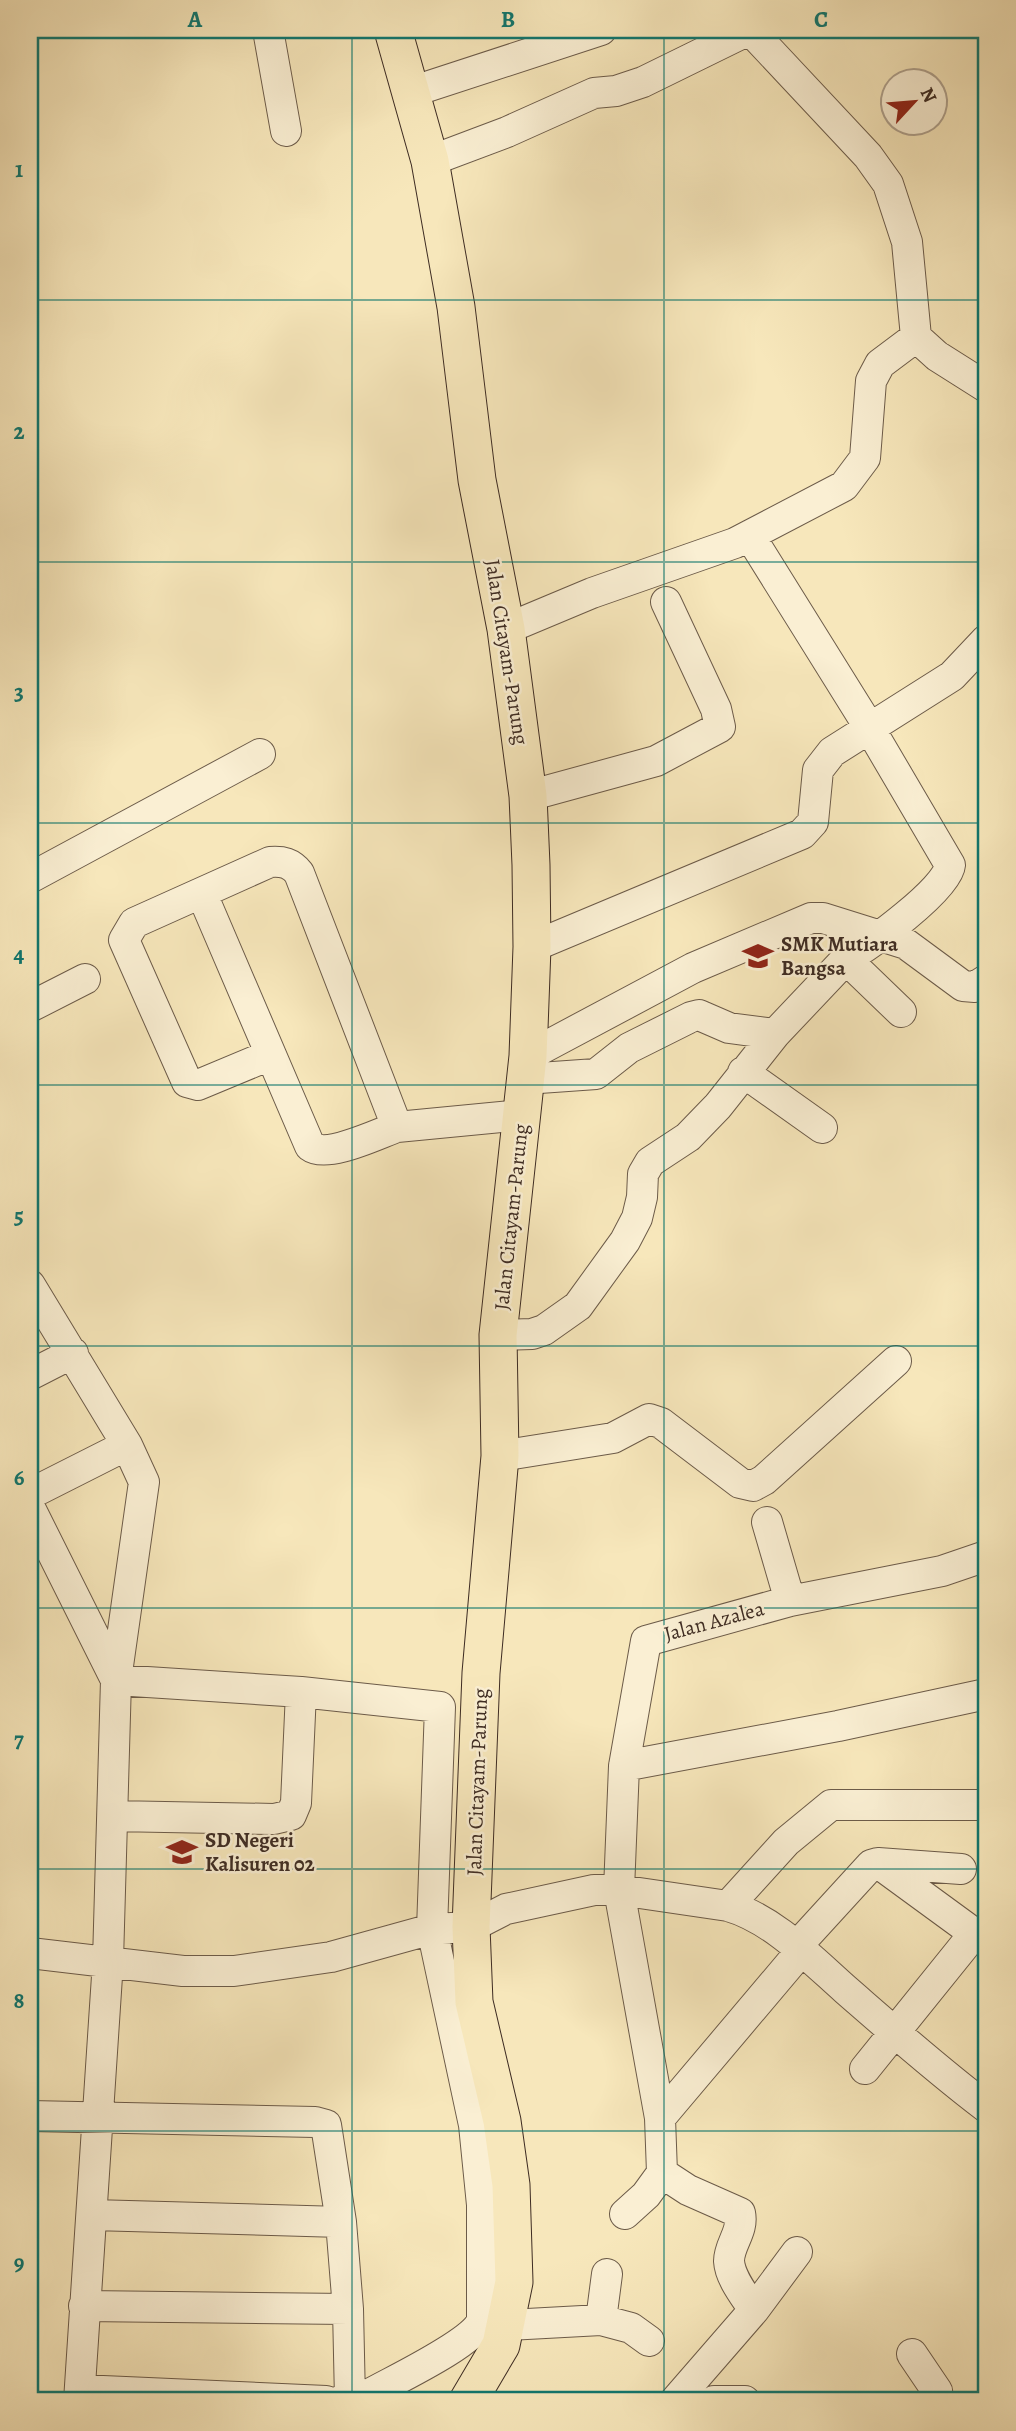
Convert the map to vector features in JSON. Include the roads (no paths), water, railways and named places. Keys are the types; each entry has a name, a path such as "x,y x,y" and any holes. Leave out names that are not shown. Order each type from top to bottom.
{"main road":[{"name":"Jalan Citayam-Parung","path":"393,30 430,161 456,307 477,480 506,629 528,796 532,947 526,1068 498,1335 500,1456 481,1673 471,1927 474,2002 502,2121 511,2185 514,2282 508,2325 501,2345 470,2401"}],"street":[{"path":"268,30 286,131"},
{"path":"411,92 601,30"},
{"path":"430,161 507,132 594,93 616,91 643,82 749,30 868,156 888,184 907,242 916,337 937,356 986,387"},
{"path":"506,629 592,593 717,550 750,536 844,486 865,458 871,381 880,364 916,337"},
{"path":"498,1335 532,1334 544,1330 578,1306 625,1241 636,1218 642,1198 643,1174 650,1162 688,1137 719,1106 775,1034 846,959 882,936 946,879 950,865 869,727 750,536"},
{"path":"528,796 656,761 720,727 716,709 666,602"},
{"path":"532,947 802,834 813,822 818,770 832,752 952,676 986,640"},
{"path":"30,878 260,754"},
{"path":"271,1055 198,1085 187,1082 126,947 125,934 134,923 270,862 279,861 295,868 397,1127"},
{"path":"202,894 305,1138 316,1150 329,1151 397,1127 522,1115"},
{"path":"526,1068 693,968 811,918 823,918 906,944 963,986 975,987 986,980"},
{"path":"846,959 901,1012"},
{"path":"30,1007 85,979"},
{"path":"526,1068 596,1074 629,1048 699,1015 729,1028 775,1034"},
{"path":"743,1072 822,1128"},
{"path":"30,1285 127,1445 141,1472 144,1493 116,1680 108,1961 79,2396 326,2401"},
{"path":"30,1375 73,1353"},
{"path":"500,1456 613,1438 649,1419 661,1423 740,1483 753,1486 896,1361"},
{"path":"30,1494 127,1445"},
{"path":"30,1508 116,1680"},
{"path":"767,1522 790,1601"},
{"name":"Jalan Azalea","path":"662,2173 660,2118 619,1890 624,1766 646,1641 790,1601 942,1571 986,1556"},
{"path":"116,1680 301,1692 440,1707 432,1929 474,2125 482,2205 482,2321 461,2343 366,2396 340,2401"},
{"path":"113,1816 274,1819 291,1815 296,1802 301,1692"},
{"path":"624,1766 838,1726 986,1694"},
{"path":"727,1906 786,1842 831,1805 986,1805"},
{"path":"865,2069 973,1935 878,1863"},
{"path":"660,2118 871,1865 878,1863 961,1869"},
{"path":"30,1953 183,1971 261,1969 331,1956 432,1929 471,1927 506,1909 594,1890 619,1890 727,1906 742,1910 799,1949 986,2107"},
{"path":"30,2116 321,2123 328,2129 341,2222 348,2309 350,2400"},
{"path":"625,2214 646,2195 662,2173 688,2190 740,2213 741,2222 729,2262 734,2277 754,2310"},
{"path":"92,2215 341,2222"},
{"path":"675,2401 754,2310 797,2252"},
{"path":"601,2320 607,2274"},
{"path":"84,2306 348,2309"},
{"path":"508,2325 601,2320 631,2328 649,2342"},
{"path":"912,2354 937,2391 932,2401"},
{"path":"714,2401 745,2401"}],"place":[{"name":"SMK Mutiara Bangsa","path":"758,956"},
{"name":"SD Negeri Kalisuren 02","path":"182,1852"}]}
